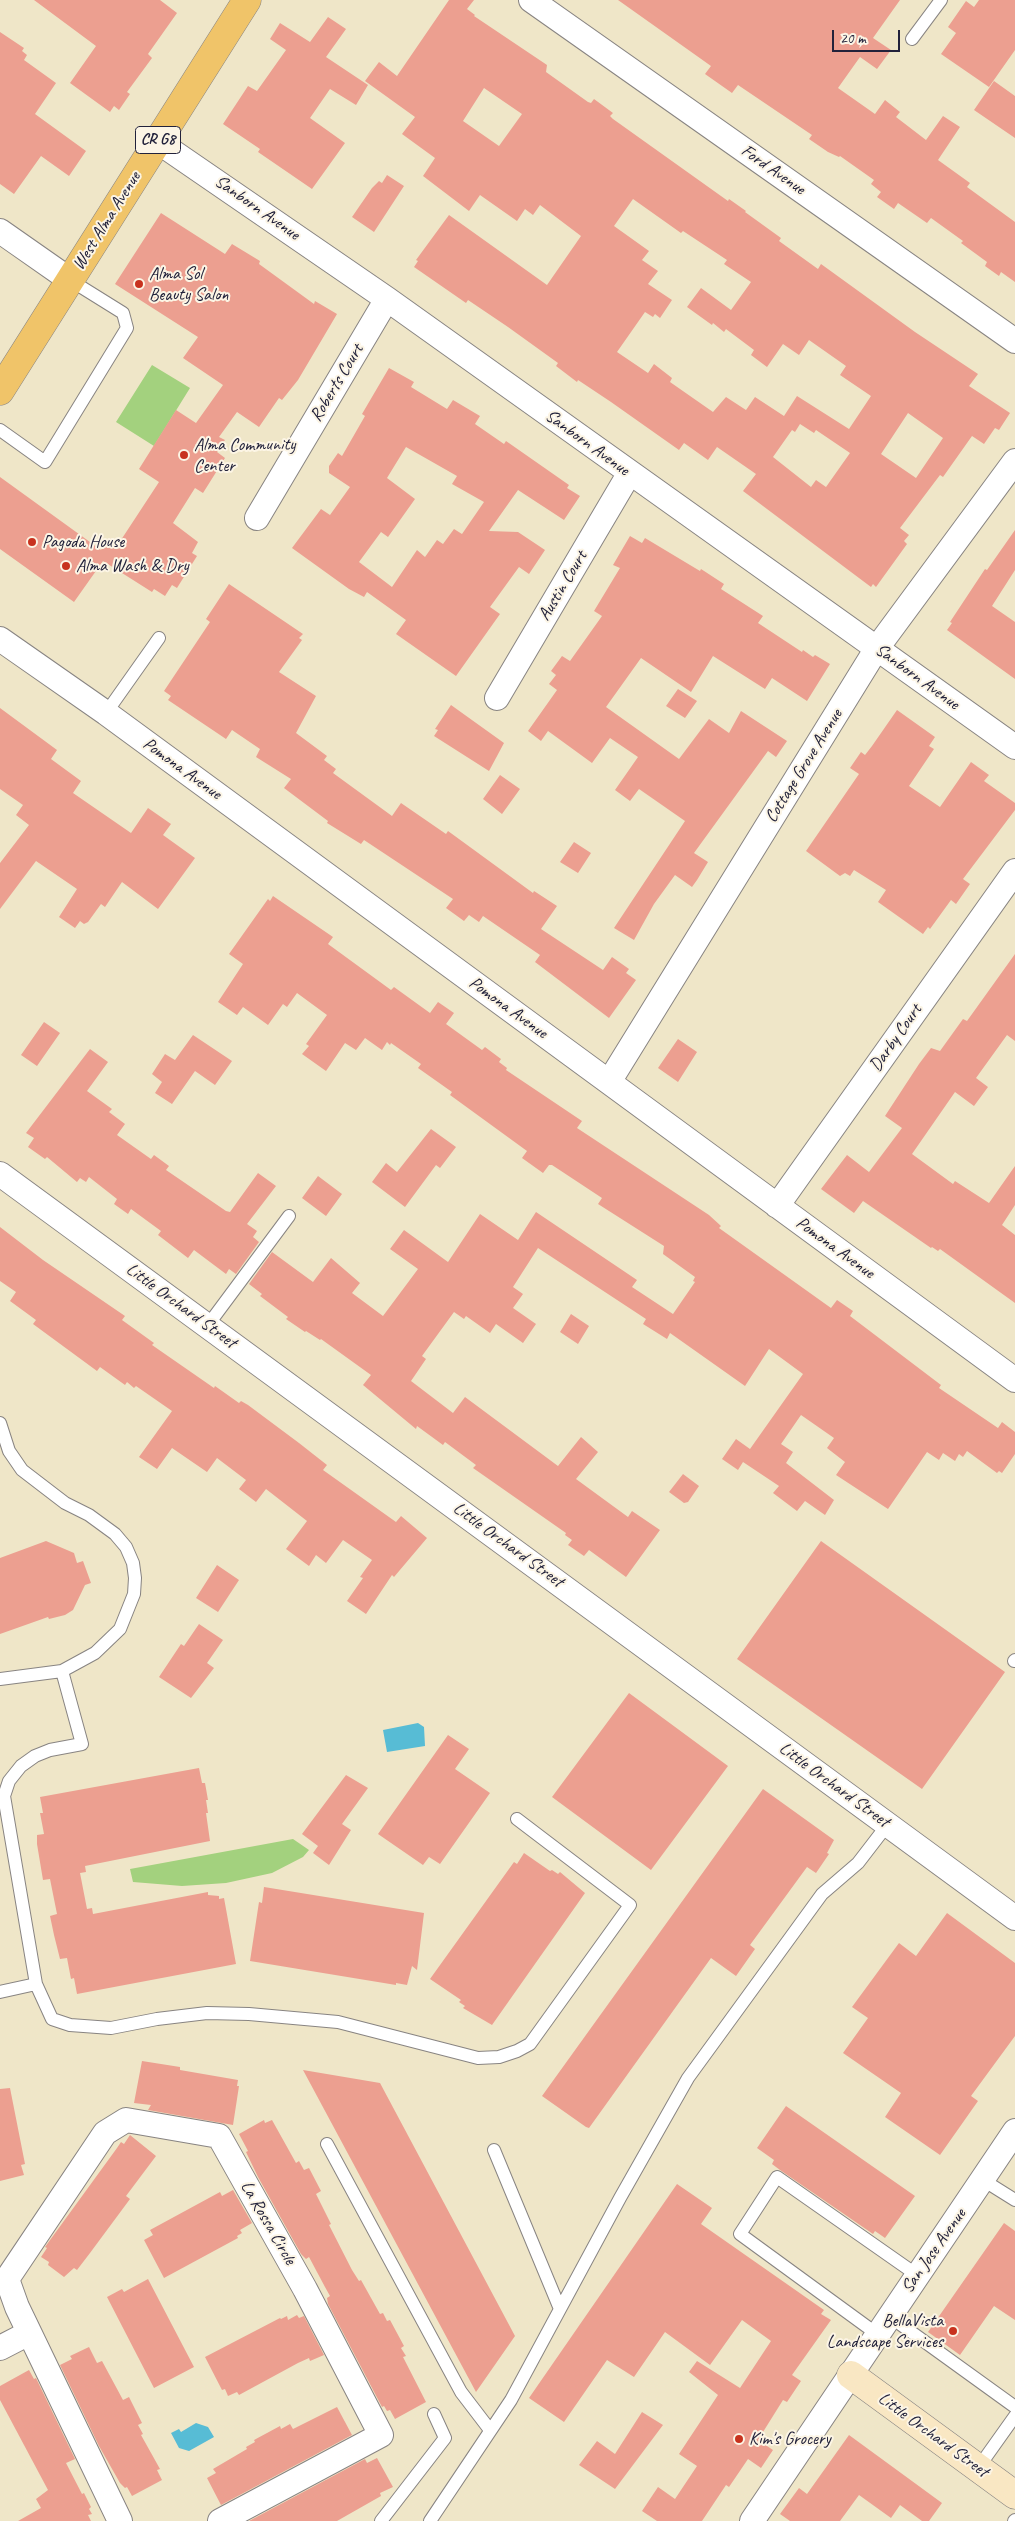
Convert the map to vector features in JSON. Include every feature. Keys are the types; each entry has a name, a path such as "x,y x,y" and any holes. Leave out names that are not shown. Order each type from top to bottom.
{"main road":[{"name":"West Alma Avenue","path":"0,391 247,0"}],"street":[{"name":"Ford Avenue","path":"531,0 1015,341"},
{"name":"Sanborn Avenue","path":"157,141 387,299 1015,747"},
{"path":"0,231 70,280"},
{"name":"Roberts Court","path":"257,518 387,299"},
{"name":"Cottage Grove Avenue","path":"609,1082 877,648 1015,461"},
{"name":"Austin Court","path":"497,698 630,474"},
{"name":"Pomona Avenue","path":"0,639 106,713 1015,1380"},
{"name":"Darby Court","path":"778,1206 1015,871"},
{"name":"Little Orchard Street","path":"0,1174 1015,1918"},
{"name":"La Rossa Circle","path":"120,2521 29,2332 8,2309 7,2279 104,2133 126,2120 219,2136 306,2289 381,2435 220,2521"},
{"name":"San Jose Avenue","path":"752,2521 1015,2131"},
{"path":"0,2348 29,2332"},
{"name":"Little Orchard Street","path":"851,2375 1015,2495"}],"lane":[{"path":"912,40 941,0"},
{"path":"0,430 46,462 127,328 123,313 70,280"},
{"path":"106,713 159,638"},
{"path":"208,1325 289,1216"},
{"path":"0,1423 9,1451 22,1470 59,1499 89,1515 115,1534 126,1547 133,1563 134,1594 120,1629 95,1653 62,1671 0,1679"},
{"path":"62,1671 82,1744 50,1750 35,1756 21,1766 8,1781 4,1796 36,1984 52,2019 70,2026 111,2028 157,2019 207,2013 249,2014 338,2022 478,2058 499,2057 517,2051 530,2044 630,1905 518,1818"},
{"path":"430,2521 510,2400 688,2078 822,1894 858,1863 888,1824"},
{"path":"0,1992 36,1984"},
{"path":"327,2144 461,2392 490,2430"},
{"path":"494,2150 560,2309"},
{"path":"917,2275 777,2177 740,2234 857,2320 883,2325 1015,2407"},
{"path":"983,2180 1015,2200"},
{"path":"381,2521 444,2438 434,2414"},
{"path":"978,2468 1015,2416"}],"green space":[{"path":"152,365 190,388 154,446 116,422"},
{"path":"293,1839 309,1850 303,1857 272,1873 226,1883 182,1886 133,1882 130,1869"}],"water":[{"path":"418,1723 424,1727 425,1746 387,1752 383,1730"},
{"path":"196,2423 208,2427 214,2437 189,2451 179,2448 171,2433 179,2429 181,2432"}],"building":[{"path":"34,0 160,0 177,13 148,54 152,58 127,92 130,94 119,110 114,106 110,112 70,83 96,46"},
{"path":"449,0 474,0 467,9 474,16 547,65 546,72 588,102 591,103 594,99 613,113 610,116 613,119 728,201 729,199 746,211 781,238 779,241 818,269 821,264 915,332 978,374 969,386 1010,413 999,430 995,428 984,444 972,436 943,477 940,475 900,528 909,535 904,541 907,544 876,587 873,584 871,587 743,491 756,474 717,447 708,460 684,443 679,450 578,380 577,382 556,366 558,363 508,327 468,300 466,303 414,267 418,261 416,260 449,215 547,285 581,236 540,205 533,215 525,209 517,221 480,195 469,211 423,176 435,158 402,134 415,117 365,81 379,62 397,76","holes":["484,88 522,114 499,146 463,121","633,199 681,233 683,231 727,260 724,264 751,282 731,310 701,288 687,307 724,332 726,329 754,350 751,355 767,367 783,344 799,355 809,340 846,366 840,375 871,396 849,429 797,396 784,416 755,397 746,410 726,397 713,412 670,382 672,378 654,364 648,373 617,352 645,312 653,317 655,314 660,318 672,300 648,284 658,271 642,260 649,251 614,226","908,413 943,438 916,478 881,454","800,424 814,433 816,430 850,453 826,487 816,480 811,487 773,457 792,430 795,432"]},
{"path":"618,0 900,0 873,38 891,50 877,69 860,57 838,88 875,114 885,100 900,112 896,117 926,140 943,116 960,127 938,160 970,183 967,187 1015,222 1015,282 1001,272 999,276 985,266 987,262 961,243 963,241 931,218 927,223 898,203 894,209 877,197 881,192 871,184 874,180 840,156 828,152 809,139 812,135 738,85 732,93 705,74 711,66"},
{"path":"979,0 1015,0 1015,50 989,87 941,54 956,33 948,27 966,1 974,7"},
{"path":"328,17 346,29 326,57 368,85 356,105 330,89 310,118 345,143 312,189 258,152 260,149 223,124 248,86 257,91 286,50 270,39 280,23 310,42"},
{"path":"0,32 24,48 22,51 27,55 24,60 56,83 35,114 86,151 69,176 41,156 14,194 0,184"},
{"path":"994,81 1015,96 1015,138 974,110"},
{"path":"387,175 404,186 374,232 352,217 372,188 379,181 382,183"},
{"path":"161,213 225,254 232,244 260,261 259,264 314,304 315,301 337,314 298,380 282,400 279,398 259,427 237,412 219,437 225,440 217,452 225,458 203,493 195,488 173,523 198,542 192,553 197,556 177,588 172,585 165,596 154,589 152,592 103,561 74,602 0,549 0,477 101,550 109,538 119,543 159,482 139,469 176,410 196,423 223,385 183,358 198,337 115,284"},
{"path":"389,368 414,382 411,387 447,409 453,400 480,416 475,424 504,444 506,441 569,485 567,488 580,496 564,520 518,490 489,531 518,532 545,550 529,574 519,567 490,607 500,614 456,676 396,634 406,620 367,592 364,597 349,589 292,548 321,509 330,515 350,487 329,473 329,466 338,453 342,456 365,416 362,414","holes":["406,447 457,476 452,484 484,502 462,534 454,529 443,544 437,540 425,557 417,550 392,587 359,562 381,532 388,537 415,499 387,478"]},
{"path":"1015,530 1015,570 992,606 1015,622 1015,679 947,630 952,623 950,622 985,569 987,570"},
{"path":"630,536 642,543 645,538 700,571 701,569 724,584 721,589 763,616 758,623 802,652 803,650 813,657 815,655 830,664 807,701 772,678 765,689 713,656 691,692 641,658 606,707 679,759 709,719 729,733 741,711 787,741 776,757 768,751 694,853 708,862 692,887 675,875 654,904 634,940 614,928 685,821 639,789 630,801 615,790 638,757 610,738 592,763 548,731 541,741 528,731 557,690 549,684 556,675 551,671 562,656 570,661 602,616 594,611 620,568 613,565"},
{"path":"229,584 303,634 299,638 302,640 279,672 316,696 296,733 327,756 324,760 336,769 333,773 392,816 401,803 446,834 448,831 533,893 534,891 557,906 541,929 603,970 612,957 629,969 626,973 636,980 609,1018 535,962 540,955 483,916 479,922 469,915 464,921 446,908 453,899 364,840 361,844 327,823 328,821 284,788 291,779 256,757 260,749 232,730 226,739 168,700 171,696 164,691 210,622 206,619"},
{"path":"678,689 697,701 685,718 666,706"},
{"path":"451,705 504,743 489,771 434,736 438,730 435,729"},
{"path":"0,708 57,750 51,759 81,781 73,793 131,833 148,808 171,824 163,835 195,858 158,909 122,882 105,907 101,904 88,922 84,924 80,921 75,928 59,917 77,889 36,861 0,909 0,863 29,825 16,815 23,805 0,789"},
{"path":"897,710 935,737 929,746 934,749 909,786 940,807 971,762 989,775 984,781 1015,803 1015,810 963,879 970,884 956,904 951,900 930,929 928,927 923,934 878,902 886,890 854,870 850,876 845,873 840,876 806,851 859,774 850,768 861,752 865,755"},
{"path":"500,775 520,789 502,814 483,799"},
{"path":"574,842 591,853 578,873 560,862"},
{"path":"273,896 333,937 328,944 391,990 394,987 430,1013 438,1002 454,1013 446,1024 482,1050 485,1047 501,1059 499,1062 507,1068 506,1070 582,1121 577,1128 709,1215 721,1226 719,1228 831,1308 837,1300 853,1311 850,1316 941,1385 939,1388 998,1428 1002,1422 1015,1432 1015,1454 1002,1473 999,1471 997,1473 967,1451 963,1457 959,1454 955,1461 943,1453 939,1460 927,1452 888,1509 836,1475 845,1462 827,1448 834,1438 801,1415 781,1444 793,1452 786,1463 834,1500 825,1515 805,1501 797,1511 773,1493 779,1486 743,1462 738,1470 722,1459 736,1439 750,1449 803,1374 769,1349 745,1386 670,1333 667,1339 643,1324 646,1319 538,1248 513,1287 523,1294 513,1308 536,1324 523,1343 496,1324 490,1333 466,1316 464,1319 454,1312 422,1356 426,1359 411,1381 453,1413 465,1397 558,1466 581,1437 598,1452 576,1479 628,1517 632,1511 660,1530 626,1577 589,1550 584,1556 568,1545 572,1540 565,1535 566,1533 473,1468 476,1465 445,1442 443,1445 417,1426 416,1429 363,1385 371,1375 321,1339 305,1332 286,1319 288,1317 260,1296 262,1294 249,1284 272,1252 313,1282 331,1258 360,1283 352,1293 383,1316 418,1269 390,1249 404,1230 448,1262 480,1214 518,1240 536,1212 637,1280 632,1287 673,1314 695,1282 693,1281 695,1277 663,1254 664,1246 598,1204 602,1198 552,1165 549,1165 543,1173 522,1158 527,1151 450,1095 452,1092 418,1068 421,1064 391,1043 390,1045 387,1042 382,1050 365,1038 356,1050 345,1043 326,1071 302,1054 309,1046 306,1044 327,1015 297,993 287,1007 283,1004 268,1025 243,1007 237,1015 218,1002 243,964 229,954 268,899 270,901"},
{"path":"1015,954 1015,1041 1007,1035 976,1078 988,1087 974,1106 955,1092 912,1154 953,1184 955,1181 989,1203 1015,1166 1015,1205 1002,1225 1015,1235 1015,1303 940,1249 938,1251 931,1248 863,1201 854,1213 821,1189 847,1155 869,1172 902,1128 885,1116 919,1064 931,1048 940,1051 963,1019 967,1021"},
{"path":"44,1022 60,1033 37,1066 21,1055"},
{"path":"193,1035 232,1061 215,1085 195,1071 172,1104 155,1093 162,1082 152,1074 165,1054 175,1060"},
{"path":"678,1039 697,1052 678,1082 658,1068"},
{"path":"90,1049 108,1062 87,1091 112,1109 109,1112 125,1124 117,1135 151,1159 154,1155 169,1166 166,1170 226,1211 230,1212 258,1173 276,1186 247,1224 257,1231 253,1237 259,1242 236,1274 229,1269 226,1274 194,1250 188,1258 158,1235 161,1231 131,1209 128,1214 114,1204 117,1199 89,1177 86,1182 80,1178 77,1182 47,1157 45,1159 28,1147 34,1138 26,1133"},
{"path":"431,1129 456,1147 440,1168 436,1165 405,1207 372,1182 386,1163 397,1172"},
{"path":"318,1176 342,1194 326,1216 302,1198"},
{"path":"0,1227 43,1260 125,1316 122,1320 154,1343 152,1345 214,1388 215,1386 239,1403 241,1401 248,1405 299,1443 327,1465 323,1470 396,1522 401,1516 427,1538 394,1577 392,1575 366,1614 347,1601 363,1578 360,1577 372,1560 343,1540 326,1563 316,1555 309,1566 286,1549 307,1521 266,1489 256,1502 239,1489 246,1480 217,1458 207,1472 172,1448 157,1469 139,1457 172,1411 136,1386 134,1388 127,1382 125,1385 100,1367 97,1371 33,1324 36,1320 10,1301 16,1292 0,1281"},
{"path":"571,1314 589,1326 578,1344 560,1332"},
{"path":"683,1474 699,1486 688,1502 684,1503 669,1492"},
{"path":"46,1541 74,1553 77,1563 83,1561 91,1583 85,1585 73,1610 65,1615 49,1619 48,1617 0,1634 0,1558"},
{"path":"821,1541 1005,1672 922,1789 737,1659"},
{"path":"217,1565 239,1580 218,1612 196,1598"},
{"path":"199,1624 223,1640 207,1663 214,1668 191,1698 159,1677 181,1644 184,1646"},
{"path":"629,1693 728,1766 651,1870 552,1797"},
{"path":"448,1735 469,1749 455,1769 490,1793 440,1864 429,1857 423,1865 378,1834"},
{"path":"199,1768 202,1783 205,1783 208,1800 206,1800 208,1813 206,1813 210,1841 85,1866 86,1872 80,1873 87,1909 92,1908 93,1914 208,1892 208,1895 219,1896 219,1899 224,1898 236,1964 77,1994 74,1978 71,1979 67,1958 60,1959 54,1935 50,1916 57,1914 50,1879 43,1880 37,1844 37,1835 44,1834 40,1813 43,1813 40,1797"},
{"path":"346,1775 368,1788 342,1824 351,1830 329,1865 313,1853 318,1846 302,1834"},
{"path":"763,1789 834,1840 827,1853 829,1854 816,1873 807,1867 750,1945 755,1949 736,1976 711,1958 589,2128 586,2127 542,2096"},
{"path":"524,1853 550,1871 552,1870 558,1874 560,1872 585,1893 492,2025 463,2008 465,2006 459,2002 461,2000 430,1979 514,1862 517,1864"},
{"path":"264,1887 424,1913 417,1970 412,1966 407,1985 396,1983 396,1985 250,1961 259,1902 262,1903"},
{"path":"947,1913 1015,1963 1015,2036 971,2096 978,2101 940,2155 885,2117 901,2093 843,2053 868,2018 852,2007 899,1943 916,1956"},
{"path":"142,2061 238,2080 237,2086 239,2086 233,2125 148,2110 151,2105 134,2103"},
{"path":"303,2070 380,2083 515,2336 476,2392"},
{"path":"10,2088 25,2164 21,2165 24,2175 0,2181 0,2089"},
{"path":"786,2106 915,2196 885,2238 875,2231 873,2234 780,2170 772,2164 774,2160 757,2148"},
{"path":"264,2120 265,2123 272,2120 296,2163 299,2161 304,2170 309,2168 321,2191 316,2194 331,2224 329,2225 352,2270 359,2281 361,2280 380,2314 383,2313 387,2321 390,2320 404,2346 401,2348 406,2356 403,2357 426,2402 395,2419 390,2410 387,2411 384,2406 382,2407 328,2304 327,2298 330,2296 309,2257 306,2259 301,2254 246,2152 248,2151 239,2134"},
{"path":"130,2135 156,2156 126,2196 130,2199 90,2253 77,2270 74,2268 64,2277 41,2257 47,2248 45,2247 121,2142 124,2144"},
{"path":"677,2184 712,2208 701,2224 824,2310 821,2314 831,2320 792,2375 801,2381 787,2402 783,2400 758,2440 773,2450 761,2468 748,2459 729,2487 726,2485 702,2521 657,2521 642,2511 658,2487 675,2499 697,2466 679,2454 718,2395 689,2372 697,2361 740,2388 771,2341 742,2320 710,2365 665,2332 634,2377 607,2360 564,2422 529,2398"},
{"path":"233,2190 252,2223 240,2230 242,2233 237,2236 238,2238 164,2278 144,2240 153,2235 150,2230 220,2192 222,2196"},
{"path":"1004,2223 1015,2231 1015,2320 994,2306 960,2355 928,2332"},
{"path":"148,2279 194,2367 154,2388 107,2297 122,2289 124,2292"},
{"path":"297,2315 299,2318 304,2316 324,2355 310,2361 309,2358 298,2363 239,2395 237,2392 228,2396 225,2389 222,2390 205,2357 280,2318 287,2316 288,2320"},
{"path":"89,2347 97,2363 102,2361 123,2400 129,2397 142,2423 138,2425 143,2434 141,2435 160,2469 157,2470 162,2480 132,2496 127,2487 125,2488 120,2483 99,2446 60,2365 72,2359 70,2356"},
{"path":"29,2370 34,2379 36,2378 75,2459 66,2463 91,2507 89,2509 92,2514 88,2515 91,2521 18,2521 41,2508 36,2499 48,2490 0,2400 0,2386"},
{"path":"337,2407 352,2435 221,2505 207,2478 216,2473 213,2469 247,2449 246,2447 255,2442 254,2440 280,2426 281,2429 290,2424 293,2429"},
{"path":"642,2412 663,2425 615,2489 579,2465 597,2441 615,2454"},
{"path":"849,2435 942,2503 929,2521 922,2521 900,2505 891,2518 859,2495 840,2521 790,2521 780,2514 799,2488 807,2494"},
{"path":"377,2458 393,2487 380,2493 381,2496 337,2521 249,2521 365,2459 367,2463"}],"place":[{"name":"Alma Sol Beauty Salon","path":"139,284"},
{"name":"Alma Community Center","path":"184,455"},
{"name":"Pagoda House","path":"32,542"},
{"name":"Alma Wash & Dry","path":"66,566"},
{"name":"BellaVista Landscape Services","path":"953,2331"},
{"name":"Kim's Grocery","path":"739,2439"}]}
